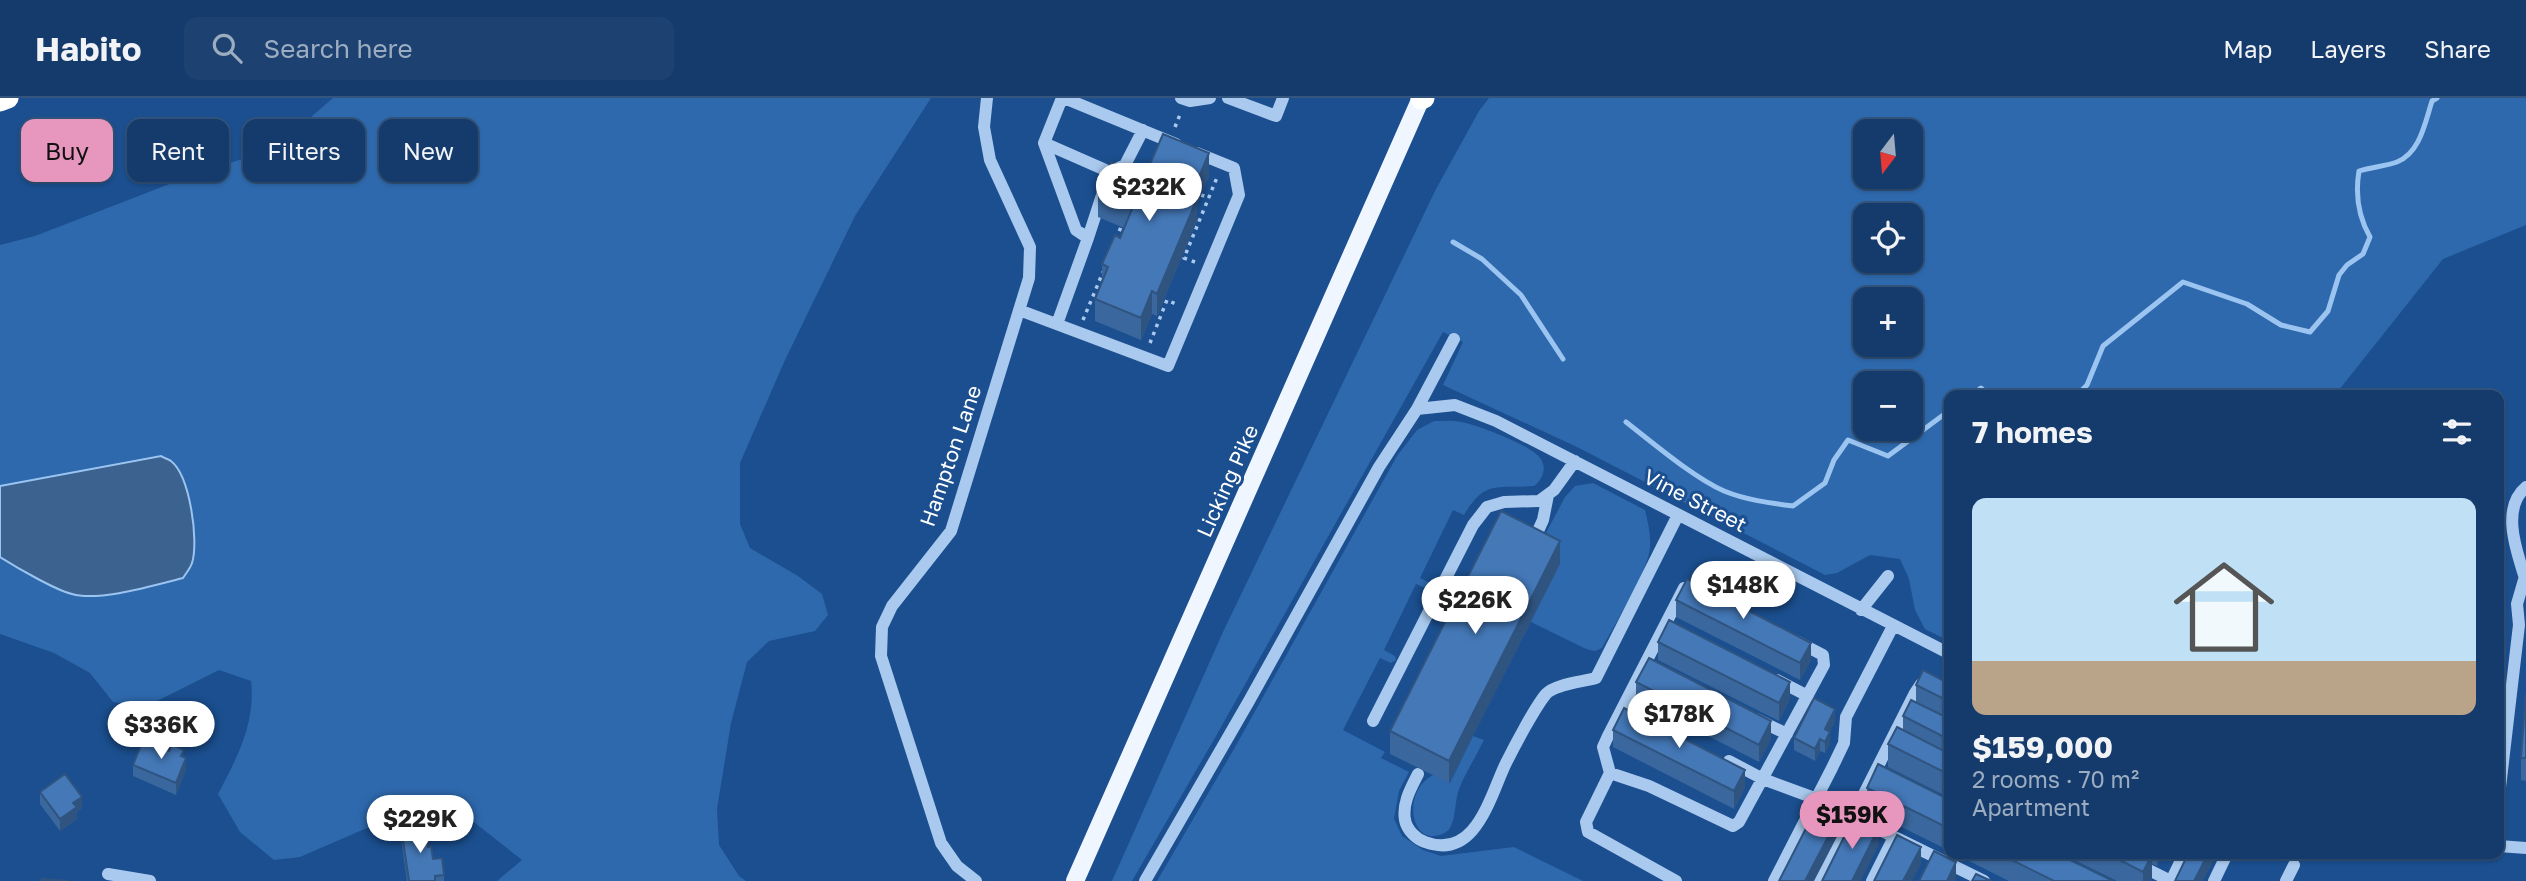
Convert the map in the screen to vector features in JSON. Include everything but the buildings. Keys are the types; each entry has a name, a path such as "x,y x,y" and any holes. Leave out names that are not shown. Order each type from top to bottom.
{"highway":[{"path":"0,101 8,98"}],"main road":[{"name":"Licking Pike","path":"1075,881 1422,98"}],"street":[{"name":"Hampton Lane","path":"976,881 957,866 941,843 881,656 882,627 892,606 951,531 1029,278 1030,247 990,160 984,127 987,98"},
{"path":"1019,310 1168,366 1239,195 1234,168 1063,98 1044,143 1076,230 1088,238"},
{"path":"1183,99 1190,102 1210,98"},
{"path":"1228,98 1276,116 1283,98"},
{"path":"1057,324 1110,172 1125,165 1143,130"},
{"path":"1044,143 1110,172"},
{"path":"1145,881 1256,690 1379,467 1417,409 1454,339"},
{"name":"Vine Street","path":"1417,409 1455,405 1496,421 1944,651"},
{"path":"1373,722 1473,525 1487,507 1504,502 1539,501 1554,490 1575,461"},
{"path":"2504,753 2519,625 2517,604 2525,574 2514,543 2513,508 2521,491 2526,487"},
{"path":"1531,546 1543,520 1548,495"},
{"path":"1418,774 1405,806 1405,822 1419,840 1433,845 1459,843 1475,830 1506,762 1547,692 1560,685 1596,678 1678,515"},
{"path":"1861,610 1888,576"},
{"path":"1676,881 1588,832 1586,822 1610,773 1603,747 1628,711 1671,627 1685,586 1696,591"},
{"path":"1773,881 1818,799 1844,743 1846,717 1893,626"},
{"path":"1610,773 1649,786 1733,826 1739,822 1824,665 1824,655 1789,638"},
{"path":"1760,672 1808,696"},
{"path":"1820,881 1875,772 1897,744 1911,715 1921,684 1932,685 1944,691"},
{"path":"1740,710 1787,734"},
{"path":"1716,755 1763,779 1818,799 1894,836 1931,860 1975,879"},
{"path":"1875,772 1888,778"},
{"path":"1872,881 1894,836"},
{"path":"2504,846 2526,848"},
{"path":"2127,859 2171,881 2182,859"},
{"path":"2214,881 2225,859"},
{"path":"2286,881 2294,865"},
{"path":"108,874 150,881"}],"path":[{"path":"1169,141 1183,99"},
{"path":"1197,263 1183,258 1218,175 1207,171"},
{"path":"1201,195 1209,198"},
{"path":"1192,217 1200,220"},
{"path":"1112,249 1121,227"},
{"path":"1093,326 1083,321 1104,270"},
{"path":"1095,291 1105,295"},
{"path":"1147,349 1167,300 1180,306 1184,295"}],"shaded area":[{"path":"333,98 931,98 855,216 785,360 740,463 740,524 750,548 798,576 822,594 828,615 815,631 769,641 747,662 731,723 717,809 719,845 739,876 746,881 497,881 522,860 461,812 427,802 300,857 274,860 240,832 218,794 248,725 251,681 219,670 145,707 113,702 90,673 54,653 0,634 0,557 72,594 183,578 191,566 194,554 161,456 0,486 0,245 35,236 175,182 229,182 229,163 243,159 243,182 365,182 365,119 309,119"},
{"path":"1489,98 2526,98 2526,225 2443,259 2339,390 1944,390 1944,638 1925,629 1915,610 1909,579 1900,559 1870,555 1837,573 1825,575 1577,447 1443,385 1463,342 1443,332 1132,881 1112,881 1223,632 1436,189"},
{"path":"1434,421 1469,424 1522,445 1540,458 1544,466 1543,475 1534,486 1502,487 1486,491 1464,515 1453,510 1420,578 1432,584 1433,588 1430,590 1416,584 1384,650 1395,656 1396,660 1391,663 1380,658 1343,730 1385,752 1381,758 1409,772 1399,791 1394,819 1402,836 1423,850 1441,856 1514,847 1583,881 1157,881 1234,749 1397,456 1417,430"},
{"path":"161,456 171,461 178,469 191,509 194,553 183,578 127,592 83,596 56,588 0,557 0,486"},
{"path":"1593,483 1645,510 1650,543 1648,558 1630,598 1602,648 1595,651 1531,622 1539,546 1565,497 1575,486"},
{"path":"1473,736 1484,740 1459,789 1451,826 1443,834 1429,836 1421,832 1416,824 1414,803 1417,792 1433,775 1450,783"}],"waterway":[{"path":"2082,390 2087,385 2103,346 2183,282 2247,304 2281,325 2310,332 2328,311 2339,275 2347,265 2363,254 2370,237 2358,205 2359,171 2405,158 2416,145 2432,101 2437,98"},
{"path":"1453,242 1482,259 1521,295 1563,359"},
{"path":"1978,390 1983,390"},
{"path":"1626,422 1674,460 1712,485 1741,497 1793,506 1825,483 1834,460 1848,440 1888,456 1944,414"}]}
